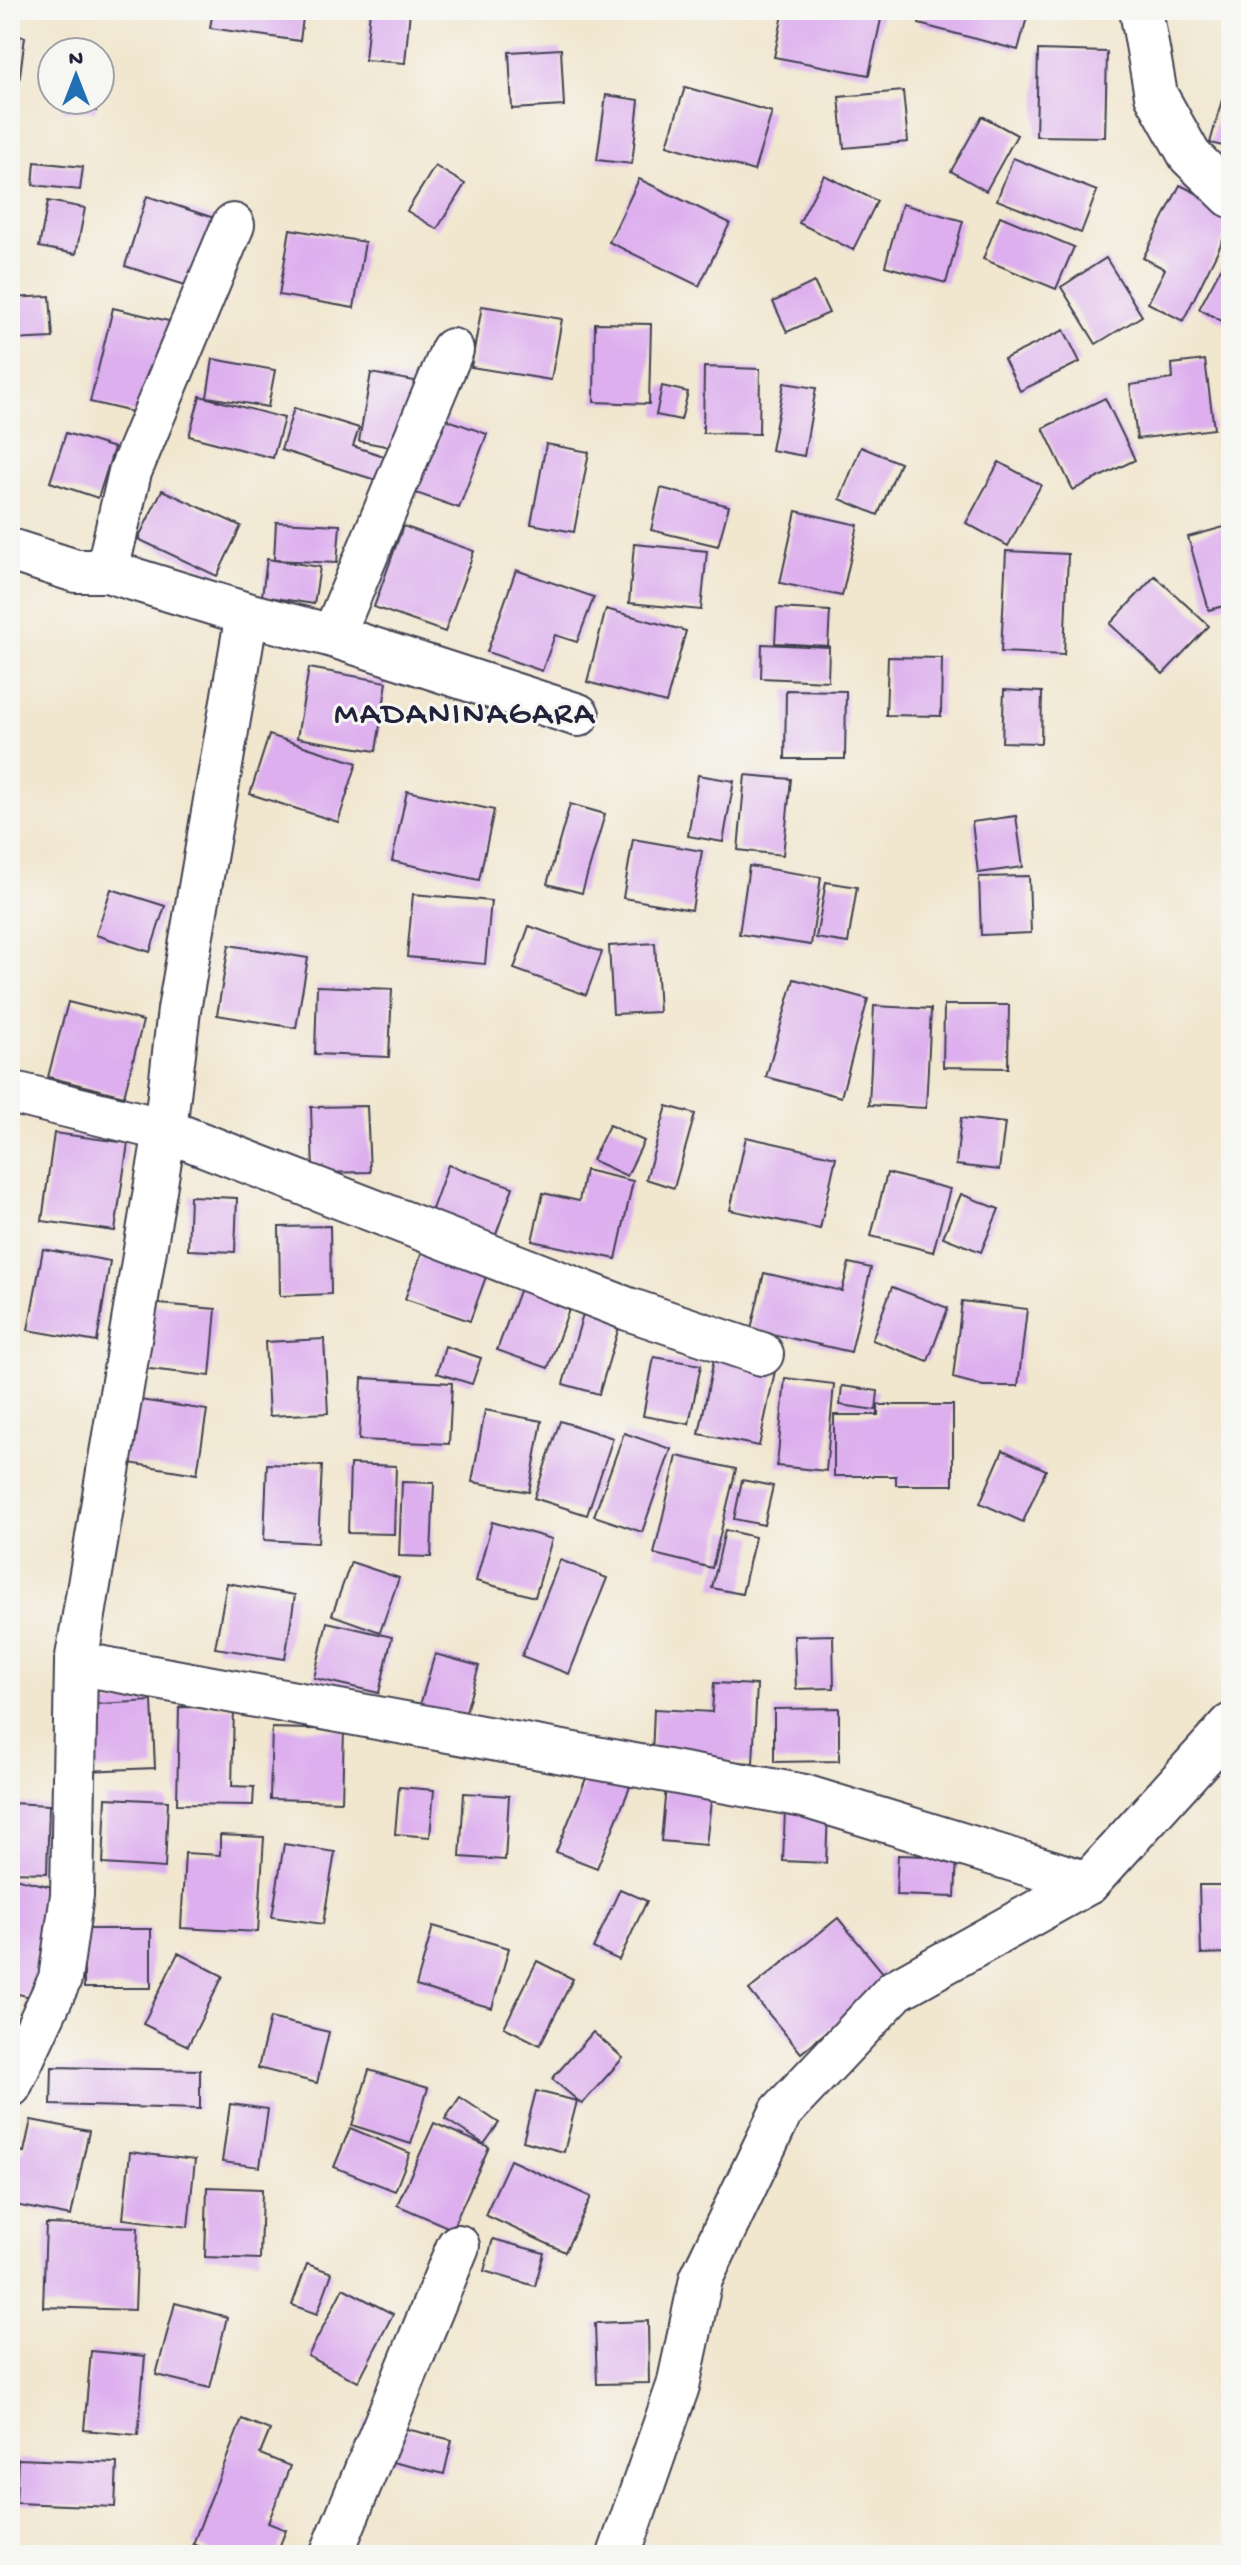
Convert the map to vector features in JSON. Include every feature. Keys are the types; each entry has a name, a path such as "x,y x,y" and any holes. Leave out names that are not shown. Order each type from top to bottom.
{"street":[{"path":"1141,10 1156,95 1190,156 1231,196"},
{"path":"107,571 130,472 233,225"},
{"path":"333,636 452,350"},
{"path":"10,550 76,571 107,571 247,614 333,636 578,715"},
{"path":"10,2086 60,1979 72,1895 76,1663 165,1130 179,1010 247,614"},
{"path":"10,1092 165,1130 628,1309 762,1354"},
{"path":"76,1663 804,1796 1088,1883"},
{"path":"619,2555 678,2386 701,2279 781,2112 896,1990 1088,1883 1231,1725"},
{"path":"331,2555 458,2246"}],"building":[{"path":"213,10 304,10 300,41 210,28"},
{"path":"370,10 410,10 405,63 365,60"},
{"path":"784,10 883,10 869,75 774,57"},
{"path":"923,10 1029,10 1018,50 919,24"},
{"path":"10,35 25,37 16,105 10,105"},
{"path":"561,49 564,106 512,109 509,52"},
{"path":"1038,50 1107,52 1105,137 1036,136"},
{"path":"685,87 772,112 754,171 667,145"},
{"path":"903,91 908,142 844,148 839,97"},
{"path":"606,95 639,100 632,164 597,160"},
{"path":"1222,100 1231,103 1231,148 1210,143"},
{"path":"982,116 1017,135 986,191 951,171"},
{"path":"1013,158 1097,191 1081,233 997,200"},
{"path":"35,162 83,167 80,190 33,185"},
{"path":"435,166 465,184 437,229 407,211"},
{"path":"824,175 877,201 853,250 799,223"},
{"path":"639,179 730,223 699,286 609,242"},
{"path":"1180,185 1231,210 1231,224 1183,321 1148,303 1165,269 1143,258"},
{"path":"147,196 220,220 198,289 125,266"},
{"path":"48,201 85,208 76,254 39,247"},
{"path":"902,204 963,221 946,283 885,266"},
{"path":"1000,216 1074,247 1056,289 983,259"},
{"path":"290,229 365,242 354,308 279,295"},
{"path":"1231,249 1231,326 1199,309"},
{"path":"1106,258 1142,316 1096,344 1061,287"},
{"path":"814,282 829,313 787,332 773,302"},
{"path":"50,296 53,338 10,340 10,298"},
{"path":"482,306 562,319 551,380 471,367"},
{"path":"113,308 194,327 171,421 90,402"},
{"path":"595,323 651,324 649,404 594,402"},
{"path":"1064,330 1080,362 1020,391 1004,359"},
{"path":"213,359 275,370 268,407 207,397"},
{"path":"1205,360 1214,429 1137,439 1130,385 1173,379 1172,364"},
{"path":"704,367 760,369 759,434 703,433"},
{"path":"371,373 420,382 407,450 359,441"},
{"path":"784,383 816,388 804,456 771,450"},
{"path":"662,386 688,392 681,420 656,415"},
{"path":"200,396 284,418 273,458 189,436"},
{"path":"1105,398 1135,460 1073,490 1043,428"},
{"path":"294,408 359,428 353,446 390,458 382,482 281,450"},
{"path":"440,417 487,434 459,508 413,492"},
{"path":"66,433 114,448 98,498 50,482"},
{"path":"546,444 589,452 574,532 531,524"},
{"path":"861,447 900,463 878,515 840,499"},
{"path":"999,462 1041,485 1008,546 966,523"},
{"path":"661,488 729,506 718,546 651,530"},
{"path":"162,490 241,526 217,576 138,539"},
{"path":"796,511 858,525 842,596 780,583"},
{"path":"276,522 340,525 337,563 274,560"},
{"path":"1231,525 1231,604 1209,610 1188,537"},
{"path":"403,526 474,551 445,632 374,607"},
{"path":"634,544 707,551 701,610 629,603"},
{"path":"1006,551 1068,554 1064,655 1001,652"},
{"path":"267,559 320,567 314,604 262,596"},
{"path":"516,570 594,597 577,642 555,635 542,671 487,652"},
{"path":"1155,576 1209,626 1163,674 1110,624"},
{"path":"777,608 830,611 828,646 775,643"},
{"path":"606,609 686,631 666,703 587,682"},
{"path":"762,644 829,647 828,681 761,678"},
{"path":"888,657 942,658 941,716 886,715"},
{"path":"309,668 387,682 376,751 297,738"},
{"path":"786,690 846,691 845,759 785,759"},
{"path":"1004,690 1042,692 1041,743 1002,742"},
{"path":"269,735 357,763 338,822 250,794"},
{"path":"698,775 734,781 723,842 688,836"},
{"path":"745,775 791,779 783,855 738,850"},
{"path":"407,791 494,810 479,880 392,861"},
{"path":"570,804 605,814 582,893 547,884"},
{"path":"1016,816 1023,867 978,873 972,822"},
{"path":"633,839 702,851 692,910 623,898"},
{"path":"749,866 821,877 811,945 739,934"},
{"path":"1029,876 1031,933 981,935 979,877"},
{"path":"826,882 857,887 848,943 816,938"},
{"path":"111,889 165,906 150,952 96,935"},
{"path":"413,894 491,901 485,964 407,957"},
{"path":"529,926 602,952 586,995 514,969"},
{"path":"655,943 659,1012 613,1014 609,946"},
{"path":"229,945 308,958 296,1028 217,1015"},
{"path":"794,979 868,999 841,1097 766,1077"},
{"path":"317,986 392,989 389,1057 315,1054"},
{"path":"68,1002 143,1021 124,1096 48,1077"},
{"path":"944,1005 1009,1005 1008,1068 943,1067"},
{"path":"874,1006 931,1009 926,1108 869,1105"},
{"path":"367,1106 370,1172 313,1173 311,1107"},
{"path":"667,1106 695,1114 674,1188 646,1179"},
{"path":"961,1118 1005,1123 999,1170 956,1165"},
{"path":"609,1125 644,1141 627,1176 592,1160"},
{"path":"54,1133 128,1143 115,1231 42,1221"},
{"path":"746,1137 836,1157 820,1229 730,1210"},
{"path":"448,1165 513,1187 495,1237 430,1215"},
{"path":"585,1170 633,1181 616,1259 532,1241 543,1193 579,1201"},
{"path":"887,1173 950,1189 933,1252 871,1236"},
{"path":"961,1194 999,1209 981,1252 943,1237"},
{"path":"190,1196 237,1198 235,1252 188,1250"},
{"path":"330,1226 331,1294 280,1296 279,1227"},
{"path":"427,1238 492,1260 470,1321 405,1299"},
{"path":"43,1249 110,1261 97,1342 28,1330"},
{"path":"849,1263 871,1268 851,1352 751,1329 764,1273 842,1291"},
{"path":"522,1283 572,1301 548,1368 497,1350"},
{"path":"892,1287 948,1308 928,1361 872,1340"},
{"path":"962,1301 1027,1309 1018,1386 983,1386 953,1378"},
{"path":"148,1303 216,1309 210,1376 141,1368"},
{"path":"585,1307 622,1317 599,1394 563,1384"},
{"path":"324,1339 328,1413 269,1416 265,1342"},
{"path":"445,1346 481,1358 472,1384 437,1373"},
{"path":"654,1357 701,1365 689,1424 643,1416"},
{"path":"714,1359 775,1371 759,1446 699,1434"},
{"path":"362,1378 452,1383 449,1444 359,1440"},
{"path":"785,1378 834,1384 826,1471 777,1466"},
{"path":"842,1386 878,1391 876,1410 840,1405"},
{"path":"133,1399 207,1410 197,1474 123,1462"},
{"path":"878,1405 953,1405 953,1485 896,1485 896,1476 834,1476 834,1415 878,1415"},
{"path":"485,1410 542,1421 529,1492 472,1482"},
{"path":"560,1421 613,1438 587,1515 534,1498"},
{"path":"624,1433 671,1449 642,1532 594,1516"},
{"path":"1003,1450 1046,1470 1023,1522 980,1503"},
{"path":"677,1456 736,1469 712,1568 654,1554"},
{"path":"267,1464 322,1466 318,1543 264,1540"},
{"path":"350,1464 396,1466 394,1534 348,1533"},
{"path":"742,1480 773,1486 764,1525 734,1519"},
{"path":"402,1482 434,1483 431,1557 399,1556"},
{"path":"492,1522 552,1539 535,1597 476,1581"},
{"path":"725,1530 755,1537 742,1594 712,1588"},
{"path":"560,1560 607,1578 569,1674 522,1656"},
{"path":"351,1562 399,1578 380,1632 332,1615"},
{"path":"227,1583 295,1595 285,1659 215,1648"},
{"path":"327,1622 392,1637 379,1693 314,1678"},
{"path":"833,1635 834,1688 796,1689 794,1636"},
{"path":"435,1654 479,1666 462,1725 418,1712"},
{"path":"714,1683 757,1685 753,1763 652,1757 654,1709 712,1712"},
{"path":"152,1701 155,1768 85,1771 81,1705"},
{"path":"179,1707 234,1708 232,1786 254,1787 253,1805 177,1804"},
{"path":"839,1708 839,1761 774,1762 774,1709"},
{"path":"272,1728 344,1730 342,1801 270,1799"},
{"path":"589,1771 630,1787 597,1868 556,1852"},
{"path":"399,1787 434,1790 430,1837 395,1834"},
{"path":"666,1787 712,1792 706,1845 661,1841"},
{"path":"464,1793 509,1796 505,1860 460,1857"},
{"path":"106,1798 168,1801 165,1868 103,1864"},
{"path":"10,1803 49,1805 47,1873 10,1872"},
{"path":"785,1810 828,1811 826,1863 783,1861"},
{"path":"220,1835 264,1837 258,1932 181,1928 185,1853 220,1855"},
{"path":"284,1844 335,1852 323,1924 272,1917"},
{"path":"898,1855 957,1857 955,1897 896,1895"},
{"path":"10,1877 61,1889 35,1998 10,1992"},
{"path":"1199,1885 1231,1885 1231,1953 1201,1954"},
{"path":"620,1889 647,1901 619,1960 593,1948"},
{"path":"838,1918 889,1980 801,2053 749,1990"},
{"path":"433,1926 509,1948 492,2008 416,1986"},
{"path":"84,1929 151,1929 151,1988 84,1988"},
{"path":"178,1953 223,1976 188,2046 143,2024"},
{"path":"537,1961 573,1979 540,2045 504,2027"},
{"path":"270,2018 329,2032 317,2083 258,2068"},
{"path":"593,2032 623,2058 582,2104 552,2079"},
{"path":"52,2067 200,2070 200,2109 51,2105"},
{"path":"369,2070 428,2088 411,2144 352,2125"},
{"path":"536,2091 577,2101 564,2152 523,2141"},
{"path":"460,2097 499,2123 484,2144 445,2119"},
{"path":"230,2104 268,2109 260,2167 222,2162"},
{"path":"31,2120 89,2131 71,2216 10,2204 10,2149 24,2152"},
{"path":"434,2123 489,2147 452,2229 397,2205"},
{"path":"350,2128 410,2153 395,2191 334,2167"},
{"path":"130,2152 195,2160 188,2227 123,2219"},
{"path":"510,2160 591,2197 565,2252 485,2215"},
{"path":"207,2187 262,2189 260,2259 205,2257"},
{"path":"46,2224 138,2227 135,2310 43,2307"},
{"path":"493,2239 544,2253 535,2286 484,2271"},
{"path":"307,2264 332,2273 317,2314 292,2305"},
{"path":"343,2288 393,2314 358,2382 308,2356"},
{"path":"175,2303 227,2317 210,2388 156,2375"},
{"path":"648,2321 649,2383 597,2384 595,2323"},
{"path":"91,2351 145,2356 138,2435 84,2430"},
{"path":"242,2419 270,2430 260,2454 290,2466 268,2523 286,2530 276,2555 221,2555 193,2544"},
{"path":"365,2419 452,2440 444,2474 357,2454"},
{"path":"18,2459 117,2463 115,2507 16,2503"}],"district":[{"name":"MADANINAGARA","path":"465,716"}]}
